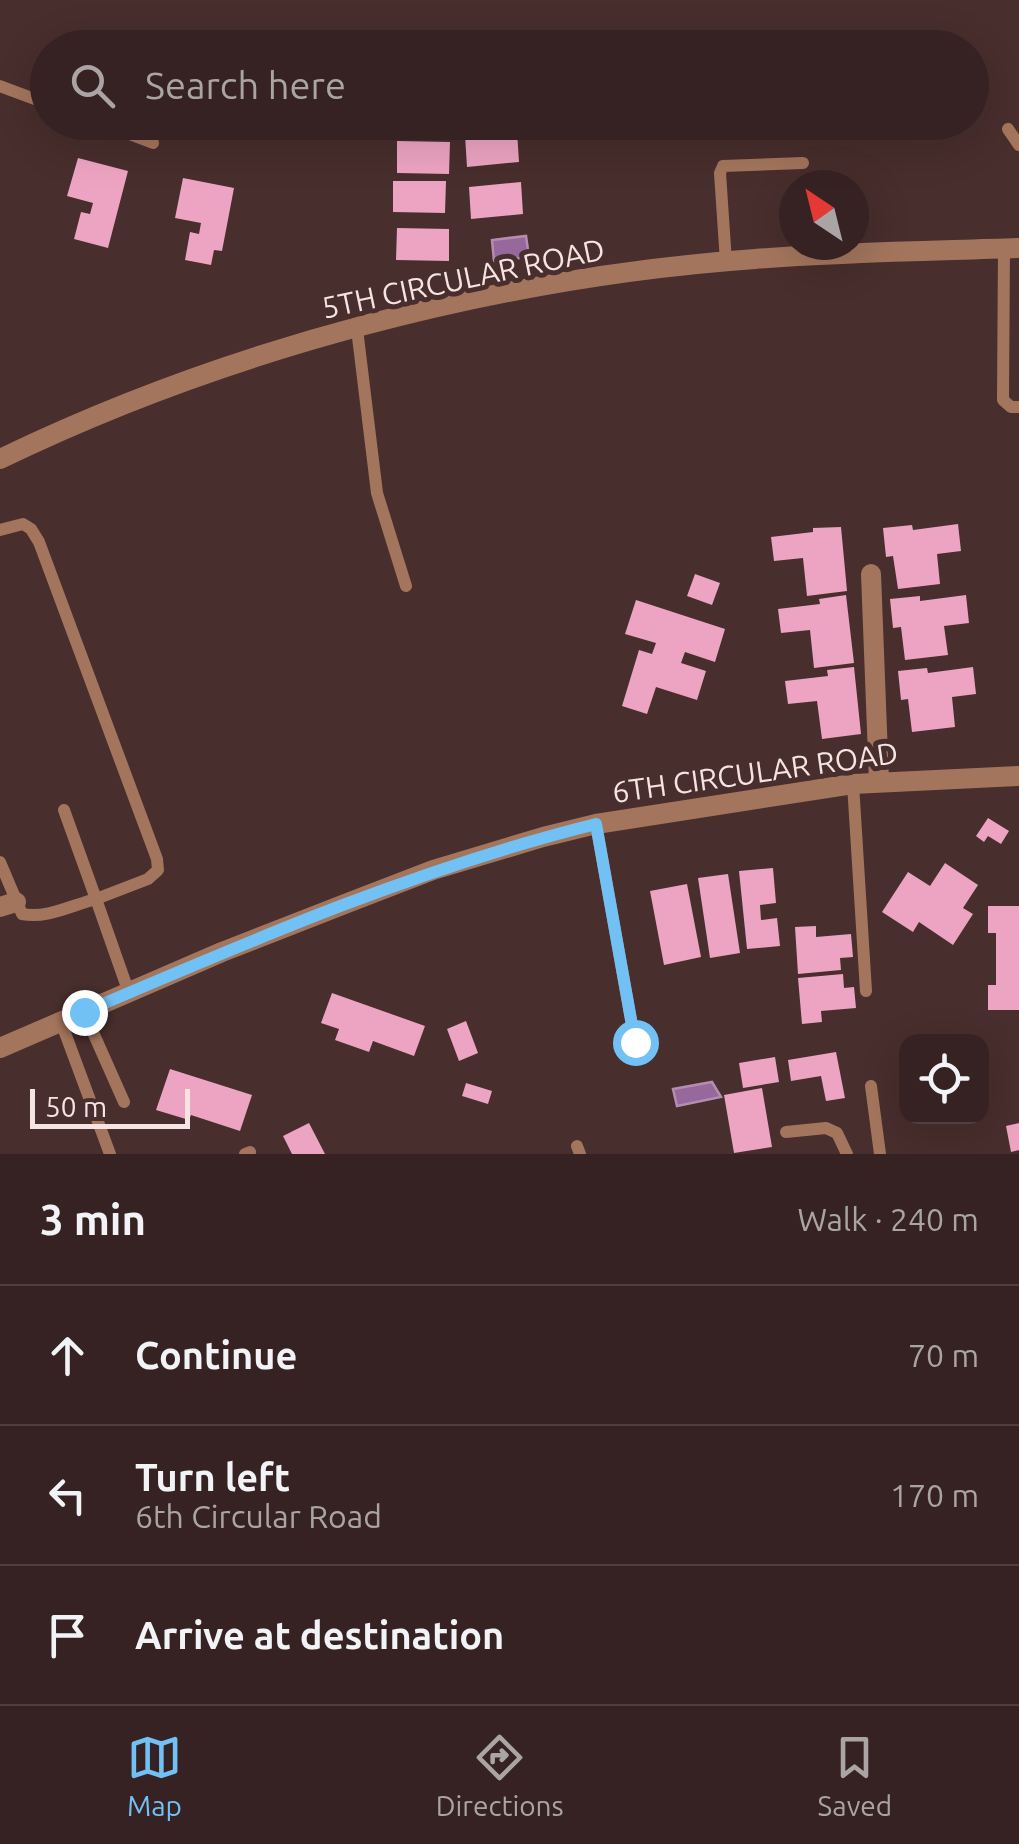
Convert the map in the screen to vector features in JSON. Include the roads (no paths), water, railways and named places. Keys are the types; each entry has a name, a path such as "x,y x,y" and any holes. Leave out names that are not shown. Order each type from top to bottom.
{"street":[{"name":"5TH CIRCULAR ROAD","path":"0,460 96,414 186,380 357,330 514,291 726,262 1012,248"},
{"path":"870,574 879,782"},
{"name":"6TH CIRCULAR ROAD","path":"0,1048 222,952 434,870 596,824 852,784 1019,776"}],"lane":[{"path":"0,86 30,97"},
{"path":"1008,129 1019,145"},
{"path":"145,140 153,143"},
{"path":"726,262 720,173 723,166 803,163"},
{"path":"1012,248 1003,400 1011,407 1019,407"},
{"path":"357,330 377,493 406,586"},
{"path":"0,530 23,524 38,542 157,858 158,870 148,879 96,899 32,916 8,904 0,862"},
{"path":"852,784 866,991"},
{"path":"64,810 129,993"},
{"path":"596,824 635,1042"},
{"path":"84,1012 124,1102"},
{"path":"61,1022 110,1154"},
{"path":"872,1086 880,1154"},
{"path":"786,1132 826,1128 836,1132 847,1154"}]}
